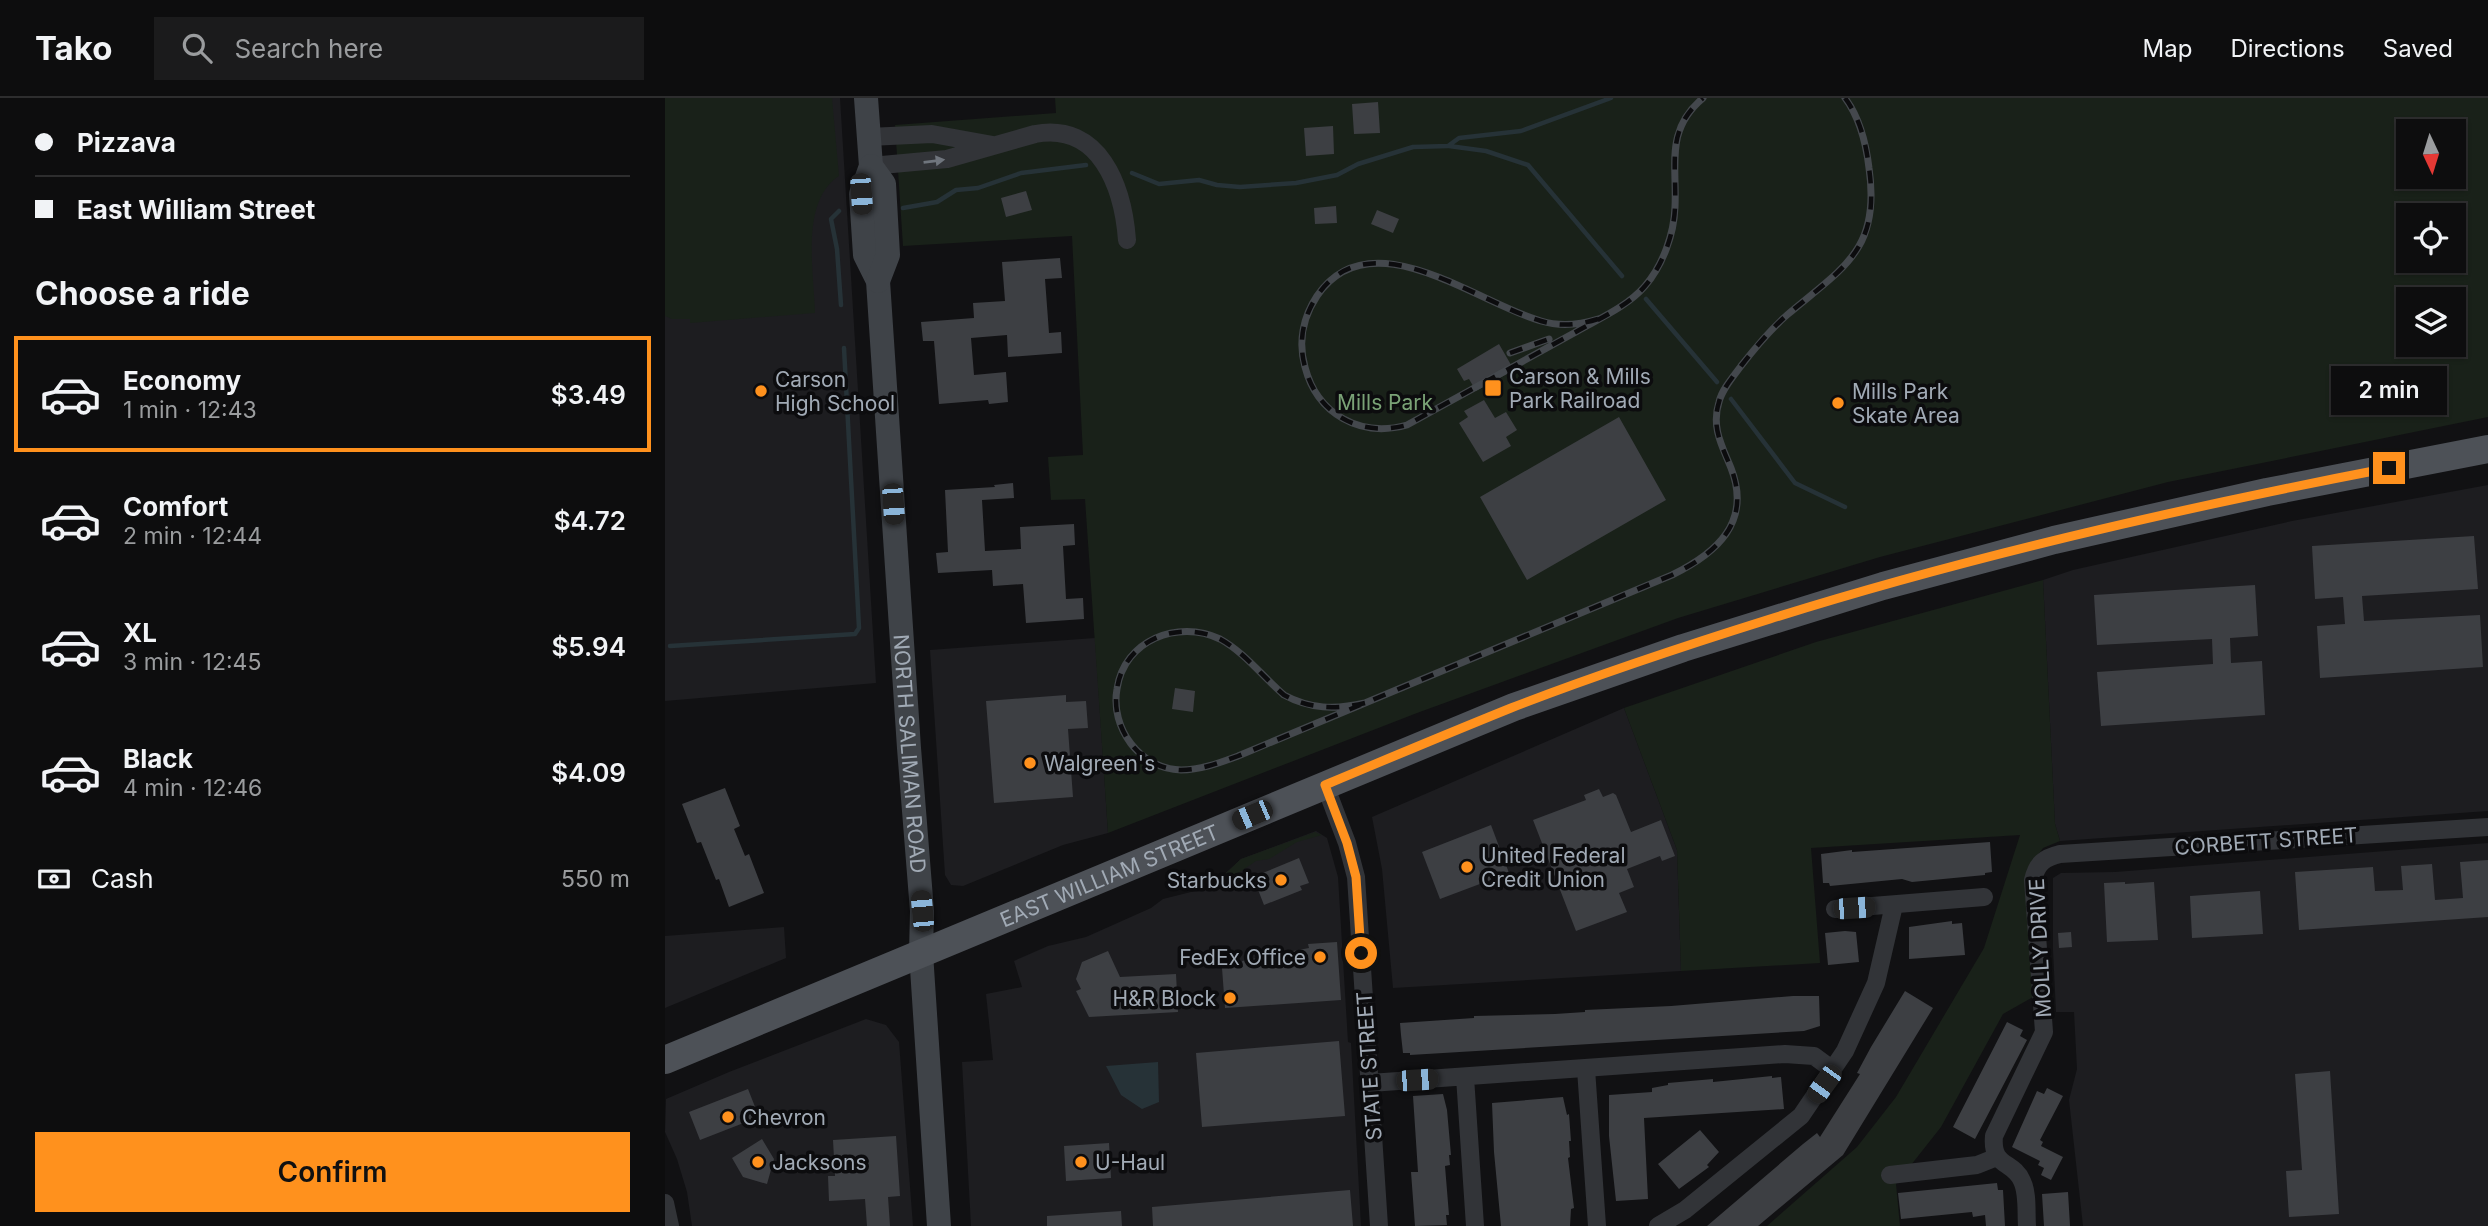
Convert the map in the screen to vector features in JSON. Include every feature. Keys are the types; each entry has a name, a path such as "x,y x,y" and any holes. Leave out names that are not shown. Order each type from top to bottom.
{"main road":[{"name":"NORTH SALIMAN ROAD","path":"866,98 871,166 861,194 865,255 878,281 922,911 921,953 939,1226"},
{"name":"EAST WILLIAM STREET","path":"665,1060 1514,707 1770,619 2054,540 2253,495 2488,449"}],"street":[{"path":"871,166 939,161 1035,134 1050,132 1073,137 1093,148 1104,162 1117,190 1127,240"},
{"path":"869,136 932,134 997,146"},
{"name":"STATE STREET","path":"1325,785 1347,843 1356,877 1379,1226"},
{"name":"CORBETT STREET","path":"2044,858 2060,854 2488,827"},
{"name":"MOLLY DRIVE","path":"1997,1157 1993,1146 1994,1136 2044,1032 2033,880 2035,869 2044,858"},
{"path":"1835,909 1984,897"},
{"path":"1658,1226 1685,1210 1801,1116 1845,1051 1876,983 1894,905"},
{"path":"1370,1083 1785,1054 1814,1056 1833,1070"},
{"path":"1586,1069 1597,1226"},
{"path":"1465,1077 1475,1226"},
{"path":"1890,1175 1977,1165 1997,1157 2003,1165 2018,1174 2023,1182 2027,1226"},
{"path":"665,1203 670,1226"}],"shaded area":[{"name":"Carson High School","path":"665,98 840,98 876,683 665,701"},
{"path":"2488,485 2488,811 2060,841 2055,824 2043,580 2073,570 2292,521"},
{"path":"1095,638 1108,833 1063,845 963,886 951,885 945,875 930,650"},
{"path":"1624,708 1677,850 1681,971 1393,988 1382,869 1372,817"},
{"path":"1316,831 1327,838 1338,877 1361,1226 971,1226 962,1062 993,1060 986,994 1022,987 1014,961 1048,946 1086,937 1151,908 1163,899 1203,889 1216,882 1241,859"},
{"path":"2488,843 2488,1226 2083,1226 2069,1100 2077,1069 2074,1012 2056,1012 2053,878 2061,873 2115,872"},
{"path":"784,927 786,958 665,1008 665,936"},
{"path":"866,1019 886,1025 899,1042 913,1226 692,1226 687,1192 665,1132 666,1099"},
{"path":"1158,1062 1159,1102 1142,1109 1121,1095 1106,1066"}],"green space":[{"path":"665,98 832,98 839,176 827,187 814,220 812,258 815,313 690,323 690,319 672,319 665,316"},
{"name":"Mills Park","path":"1055,98 2488,98 2488,417 2168,482 1880,557 1678,618 1417,713 1108,833 1085,499 1051,500 1048,457 1083,455 1072,236 903,246 895,125 1056,113"},
{"path":"2043,580 2055,824 2060,841 2043,848 2033,862 2033,997 2003,1014 1941,1127 1896,1184 1900,1226 1767,1226 1857,1147 1896,1097 1984,948 2020,835 1811,848 1820,963 1681,971 1677,850 1624,708 1816,642"},
{"path":"1315,832 1322,835 1297,842 1269,859 1256,861 1237,874 1225,874 1241,859"}],"building":[{"path":"1378,102 1380,133 1354,134 1352,104"},
{"path":"1333,126 1334,154 1306,156 1304,128"},
{"path":"1026,191 1032,210 1006,217 1001,198"},
{"path":"1336,206 1337,223 1315,224 1314,208"},
{"path":"1377,210 1399,219 1393,233 1371,224"},
{"path":"1060,258 1062,278 1045,279 1049,333 1061,332 1062,353 1008,357 1007,335 971,338 974,375 1006,372 1008,402 989,404 988,400 939,404 934,341 923,341 921,322 974,318 973,303 1005,301 1002,262"},
{"path":"1499,344 1514,370 1476,391 1469,379 1464,381 1457,369"},
{"path":"1484,400 1495,418 1506,412 1517,430 1506,437 1511,446 1483,462 1459,423 1468,417 1464,411"},
{"path":"1619,417 1666,500 1527,580 1480,497"},
{"path":"1013,483 1014,498 982,500 985,551 1021,549 1020,527 1074,524 1075,545 1063,546 1066,599 1083,598 1084,619 1026,623 1023,584 993,586 992,570 938,573 936,553 948,552 945,490 995,487 994,485"},
{"path":"2474,536 2478,589 2362,596 2364,621 2480,615 2483,667 2320,678 2317,626 2345,624 2343,597 2315,599 2312,546"},
{"path":"2255,585 2258,636 2230,638 2231,663 2262,661 2265,715 2101,726 2097,672 2213,664 2212,639 2097,645 2094,595"},
{"path":"1175,688 1195,691 1193,712 1172,709"},
{"name":"Walgreen's","path":"1066,695 1066,702 1086,701 1088,728 1068,729 1073,797 994,803 986,701"},
{"path":"725,788 740,826 734,829 745,856 749,854 764,893 729,907 701,842 697,843 682,804"},
{"path":"1599,789 1603,797 1613,793 1616,795 1631,832 1661,820 1675,856 1662,861 1660,856 1627,869 1634,887 1619,893 1627,912 1576,931 1533,820 1586,800 1584,795"},
{"path":"1491,825 1509,873 1440,899 1422,852"},
{"path":"1990,842 1992,872 1985,875 1912,882 1902,879 1830,886 1829,883 1823,883 1821,854"},
{"name":"Starbucks","path":"1299,858 1309,883 1300,886 1302,890 1264,905 1253,877"},
{"path":"2488,860 2488,917 2299,930 2295,872 2373,867 2375,891 2403,890 2401,866 2432,864 2435,900 2463,898 2460,862"},
{"path":"2154,882 2158,940 2107,942 2104,883"},
{"path":"2260,891 2263,934 2192,938 2190,896"},
{"path":"1952,921 1952,924 1962,923 1965,955 1909,959 1909,927"},
{"path":"1856,932 1859,962 1828,965 1825,933"},
{"path":"2071,932 2072,947 2059,948 2058,933"},
{"path":"1337,942 1341,1000 1225,1008 1222,968 1243,967 1242,961 1309,948 1308,944"},
{"path":"1108,951 1120,977 1176,974 1178,1012 1089,1017 1076,991 1081,989 1076,979 1082,962"},
{"path":"1905,991 1933,1008 1843,1155 1758,1226 1707,1226 1803,1144 1817,1133 1820,1137 1860,1074 1857,1073 1871,1047"},
{"path":"1819,996 1820,1026 1804,1031 1410,1055 1403,1053 1400,1023"},
{"path":"2007,1022 2023,1030 2020,1036 2027,1040 1975,1139 1953,1127"},
{"path":"1339,1041 1345,1116 1202,1127 1196,1053"},
{"path":"2330,1071 2339,1214 2289,1217 2286,1171 2302,1170 2295,1074"},
{"path":"1781,1077 1784,1109 1644,1118 1648,1199 1616,1201 1609,1136 1609,1095 1652,1092 1652,1088 1668,1083"},
{"path":"2047,1088 2063,1096 2040,1140 2043,1142 2041,1146 2063,1157 2051,1180 2041,1175 2044,1168 2038,1165 2040,1161 2012,1147 2037,1091 2044,1094"},
{"path":"748,1089 759,1117 700,1140 689,1112"},
{"path":"1443,1094 1451,1155 1450,1165 1445,1166 1449,1215 1446,1215 1447,1225 1415,1226 1411,1172 1418,1172 1413,1096"},
{"path":"1563,1097 1567,1115 1569,1114 1571,1141 1568,1158 1574,1208 1571,1209 1570,1226 1501,1226 1492,1103"},
{"path":"1700,1130 1719,1152 1707,1165 1709,1167 1679,1189 1658,1164"},
{"path":"896,1136 900,1196 888,1197 890,1226 867,1226 865,1199 829,1201 828,1176 835,1176 833,1140"},
{"path":"762,1139 774,1159 767,1184 743,1177 732,1158"},
{"path":"1109,1143 1111,1178 1066,1181 1064,1146"},
{"path":"1997,1183 1998,1190 2003,1190 2005,1226 1986,1226 1985,1215 1973,1217 1972,1212 1901,1219 1898,1193"},
{"path":"1350,1190 1353,1226 1153,1226 1152,1207"},
{"path":"2068,1192 2070,1226 2044,1226 2042,1194"},
{"path":"1121,1211 1122,1226 1047,1226 1047,1216"}],"waterway":[{"path":"1132,173 1159,184 1199,180 1240,187 1296,183 1337,175 1358,164 1413,147 1448,146 1459,138 1521,131 1611,98"},
{"path":"1449,146 1486,151 1528,165 1622,276"},
{"path":"903,208 937,202 956,190 978,188 1021,173 1086,165"},
{"path":"839,211 831,219 837,249 841,305"},
{"path":"1646,299 1717,382"},
{"path":"670,646 855,634 859,628 844,348"},
{"path":"1731,399 1795,483 1845,507"}],"railway":[{"path":"1598,319 1584,323 1548,323 1515,312 1425,272 1394,264 1365,264 1339,274 1317,296 1308,312 1303,330 1303,358 1311,384 1319,398 1330,409 1357,425 1390,428 1407,425 1602,318 1621,306 1645,286 1666,249 1674,217 1675,148 1678,135 1691,110 1703,98"},
{"path":"1365,703 1323,707 1294,700 1284,695 1229,644 1204,633 1187,631 1155,638 1130,658 1122,672 1116,704 1123,732 1131,744 1153,762 1166,768 1181,770 1217,764 1238,756 1672,575 1703,557 1726,533 1737,504 1736,487 1717,428 1720,397 1741,366 1769,333 1840,270 1863,239 1869,219 1871,196 1869,168 1858,122 1845,98"},
{"path":"1510,353 1549,339"}],"place":[{"name":"Carson & Mills Park Railroad","path":"1493,388"},
{"name":"Carson High School","path":"761,391"},
{"name":"Mills Park Skate Area","path":"1838,403"},
{"name":"Walgreen's","path":"1030,763"},
{"name":"United Federal Credit Union","path":"1467,867"},
{"name":"Starbucks","path":"1281,880"},
{"name":"FedEx Office","path":"1320,957"},
{"name":"H&R Block","path":"1230,998"},
{"name":"Chevron","path":"728,1117"},
{"name":"Jacksons","path":"758,1162"},
{"name":"U-Haul","path":"1081,1162"}],"route":[{"path":"1361,953 1356,877 1347,843 1325,785 1514,707 1770,619 2054,540 2267,492 2389,468"}]}
